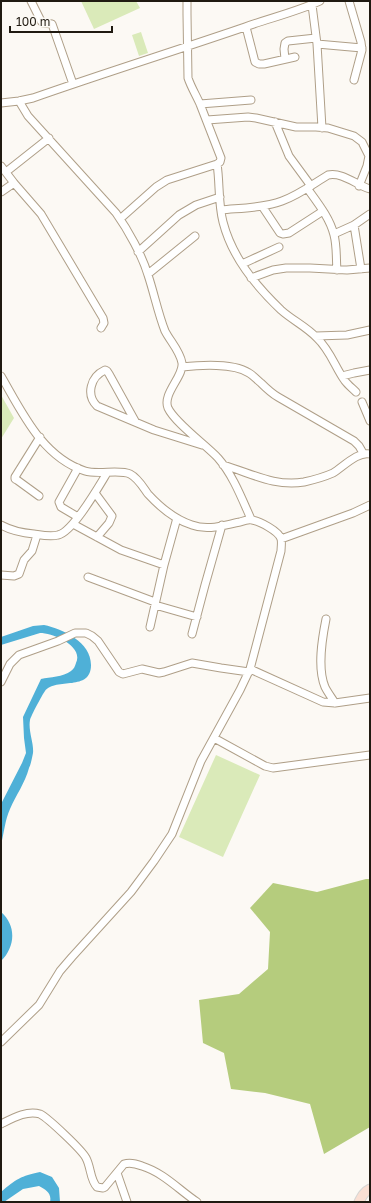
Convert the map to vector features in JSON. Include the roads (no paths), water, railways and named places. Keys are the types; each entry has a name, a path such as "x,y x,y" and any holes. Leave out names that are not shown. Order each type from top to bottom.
{"main road":[{"path":"360,1199 366,1191 370,1189"}],"street":[{"path":"31,1 41,21 43,23 52,24 73,84"},
{"path":"120,219 156,187 167,180 220,162 221,158 207,120 188,78 188,1"},
{"path":"1,103 33,98 320,1"},
{"path":"349,1 362,48 354,80"},
{"path":"312,4 322,128"},
{"path":"246,27 255,62 264,64 295,57"},
{"path":"285,59 284,46 288,41 316,41 362,48"},
{"path":"200,104 250,100"},
{"path":"19,101 28,116 120,219 148,274 162,323 182,363 182,367 168,397 168,408 182,425 223,465 234,483 251,519"},
{"path":"207,120 248,117 296,127 334,130 359,138 369,156 369,161 359,186"},
{"path":"275,122 289,156 330,223 334,234 337,270"},
{"path":"6,172 49,138"},
{"path":"217,164 223,221 242,264 262,291 287,315 316,336 329,352 346,382 356,392"},
{"path":"1,166 14,184 41,214 103,318 104,323 101,328"},
{"path":"221,210 262,206 281,202 291,198 328,175 334,174 345,177 359,186 370,189"},
{"path":"1,192 14,184"},
{"path":"138,252 180,215 196,206 220,197"},
{"path":"262,206 280,233 283,234 288,233 323,211"},
{"path":"334,234 354,225 370,214"},
{"path":"354,225 361,269"},
{"path":"148,274 195,236"},
{"path":"242,264 279,247"},
{"path":"251,278 273,270 286,268 337,270 370,268"},
{"path":"316,336 347,335 370,330"},
{"path":"182,367 200,365 230,367 249,373 269,391 354,441 367,453 326,476 314,480 290,483 274,482 223,465"},
{"path":"135,421 108,372 104,370 96,376 91,386 90,392 93,402 97,406 154,430 205,446"},
{"path":"342,376 354,372 370,370"},
{"path":"1,376 30,424 53,453 65,462 87,472 129,473 135,477 149,494 164,508 177,518 192,525 202,528 212,528 251,519 272,529 281,539 280,560 249,670 201,761 172,834 131,892 60,971 39,1005 1,1042"},
{"path":"362,402 370,421"},
{"path":"39,496 15,477 40,437"},
{"path":"78,468 59,502 61,507 78,517"},
{"path":"1,526 16,532 58,535 67,530 73,524 107,473"},
{"path":"95,493 112,516 109,523 97,537"},
{"path":"281,539 353,513 370,505"},
{"path":"150,627 164,565 177,518"},
{"path":"73,524 121,550 164,565"},
{"path":"192,634 222,525"},
{"path":"1,575 14,576 19,574 24,560 32,551 38,534"},
{"path":"88,577 155,604 197,617"},
{"path":"326,619 322,647 322,674 326,688 335,703"},
{"path":"1,682 10,664 19,655 81,632 92,636 98,641 119,672 123,674 142,669 159,673 188,664 197,663 221,668 249,670 323,702 335,703 370,698"},
{"path":"214,738 265,766 273,768 370,755"},
{"path":"1,1124 17,1116 40,1114 83,1154 88,1164 93,1182 97,1187 105,1187 122,1166 127,1163 150,1169 167,1178 197,1202"},
{"path":"117,1173 126,1195 127,1202"}],"water":[{"path":"44,625 67,633 81,643 90,657 91,665 89,673 85,678 72,683 50,687 45,691 30,720 33,749 31,763 25,779 8,813 1,845 1,804 26,753 23,717 41,679 68,673 74,667 77,657 76,651 72,646 52,635 40,633 1,645 1,637 33,626"},
{"path":"1,912 10,924 12,936 9,949 1,961 2,928"},
{"path":"40,1172 52,1177 59,1188 60,1202 50,1202 49,1194 46,1190 39,1186 23,1189 4,1202 1,1202 1,1192 11,1184 23,1177"}]}
